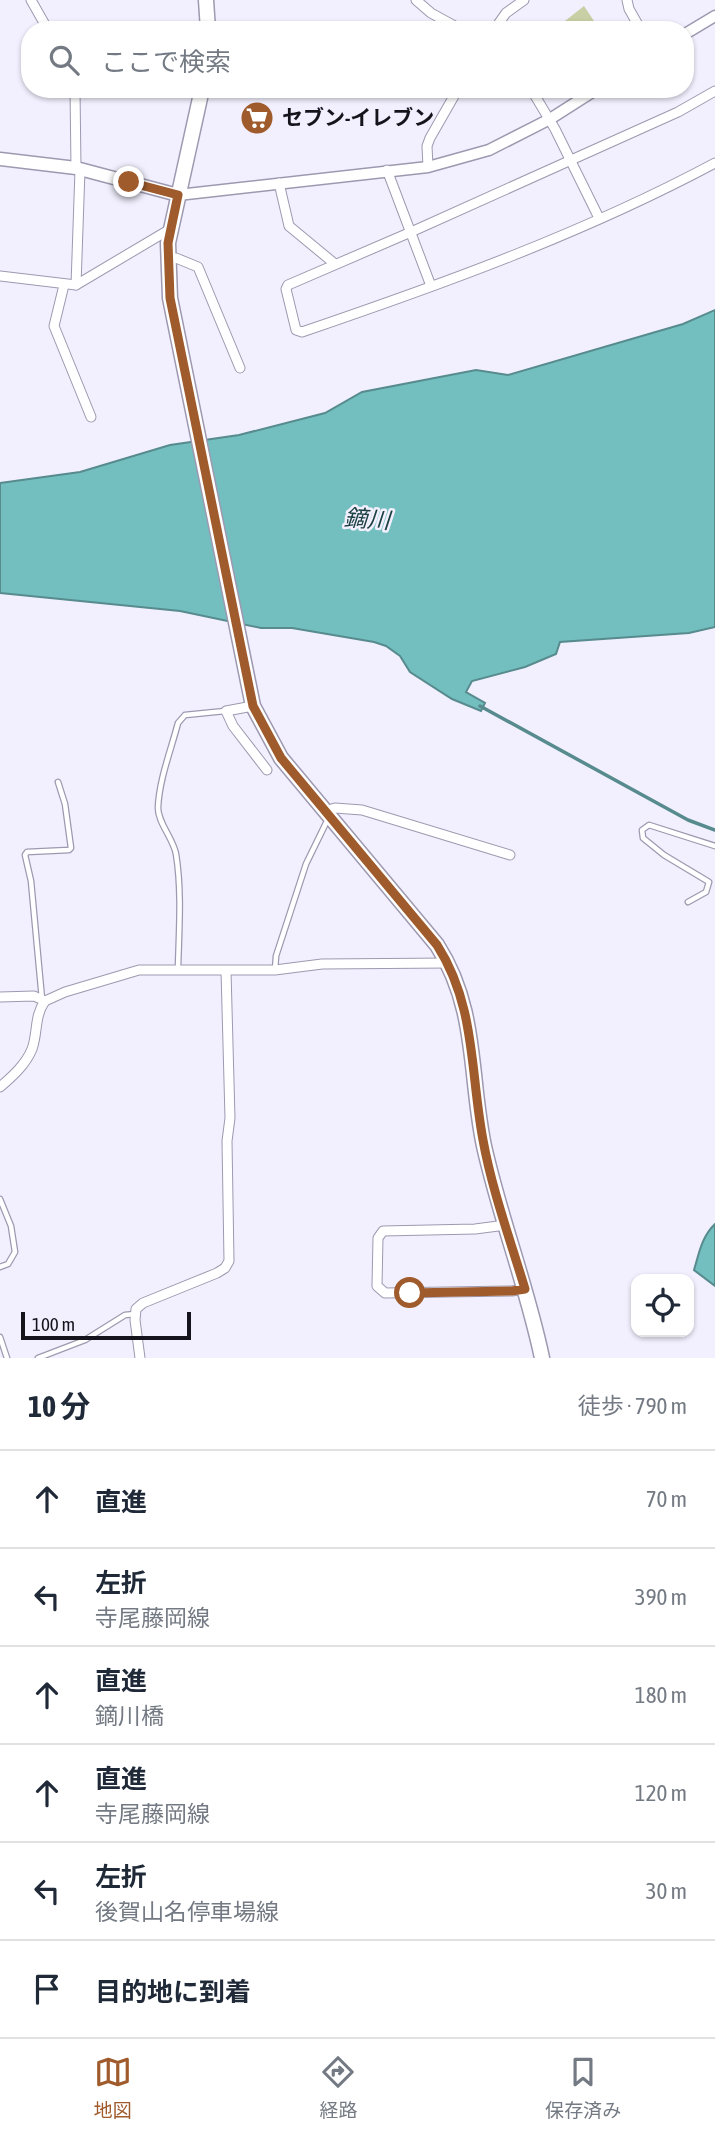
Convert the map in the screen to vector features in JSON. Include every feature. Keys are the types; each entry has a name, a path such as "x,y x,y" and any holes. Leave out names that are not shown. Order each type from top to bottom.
{"main road":[{"path":"206,0 207,21"},
{"path":"200,98 167,258 170,298 252,704 281,758 437,945 449,963 467,1016 484,1143 542,1358"},
{"path":"0,159 78,169 178,195"}],"street":[{"path":"31,0 43,21"},
{"path":"416,0 446,21"},
{"path":"500,21 512,0"},
{"path":"506,13 524,0"},
{"path":"627,0 636,21"},
{"path":"694,29 715,16"},
{"path":"715,90 678,113 288,285 286,289 296,330 302,332 517,254 655,195 715,163"},
{"path":"75,98 78,169 76,285"},
{"path":"428,167 427,146 453,98"},
{"path":"537,98 550,119 599,218"},
{"path":"178,195 428,167 489,150 550,119 583,98"},
{"path":"387,170 431,286"},
{"path":"279,183 289,226 335,264"},
{"path":"0,277 76,285 172,228"},
{"path":"167,258 176,258 198,267 240,368"},
{"path":"64,285 54,326 91,417"},
{"path":"252,704 226,711 233,726 267,769"},
{"path":"328,815 335,808 362,810 510,855"},
{"path":"0,996 34,996 44,1000 139,971 275,970 323,964 449,963"},
{"path":"139,1358 136,1309 143,1303 217,1273 229,1261 227,1141 230,1118 226,971"},
{"path":"0,1087 24,1062 33,1047 37,1020 44,1000"},
{"path":"506,1225 475,1229 383,1231 378,1238 377,1286 384,1293 525,1289"}],"lane":[{"path":"178,970 180,918 176,854 158,813 162,786 178,723 182,718 185,715 226,711"},
{"path":"44,1000 25,855 27,852 71,848 65,804 58,782"},
{"path":"275,970 276,956 306,864 328,815"},
{"path":"688,902 706,892 709,882 664,855 643,838 642,830 649,825 715,846"},
{"path":"0,1199 10,1226 15,1252 8,1264 0,1266"},
{"path":"38,1358 85,1340 125,1315 135,1314"},
{"path":"0,1336 7,1358"}],"shaded area":[{"path":"584,6 594,21 565,21"}],"water":[{"name":"鏑川","path":"715,310 715,627 689,633 560,642 556,654 525,667 472,681 466,692 485,703 481,711 452,699 410,672 400,656 386,646 374,642 292,628 261,628 180,611 0,593 0,483 80,472 170,445 239,435 325,413 362,392 476,370 508,375 683,324"},
{"path":"715,1224 715,1286 694,1270 704,1239"}],"waterway":[{"path":"480,706 688,820 715,830"}],"place":[{"name":"セブン-イレブン","path":"257,118"}],"route":[{"path":"129,182 178,195 168,243 170,298 253,706 281,758 437,945 449,963 467,1016 484,1143 525,1289 410,1293"}]}
